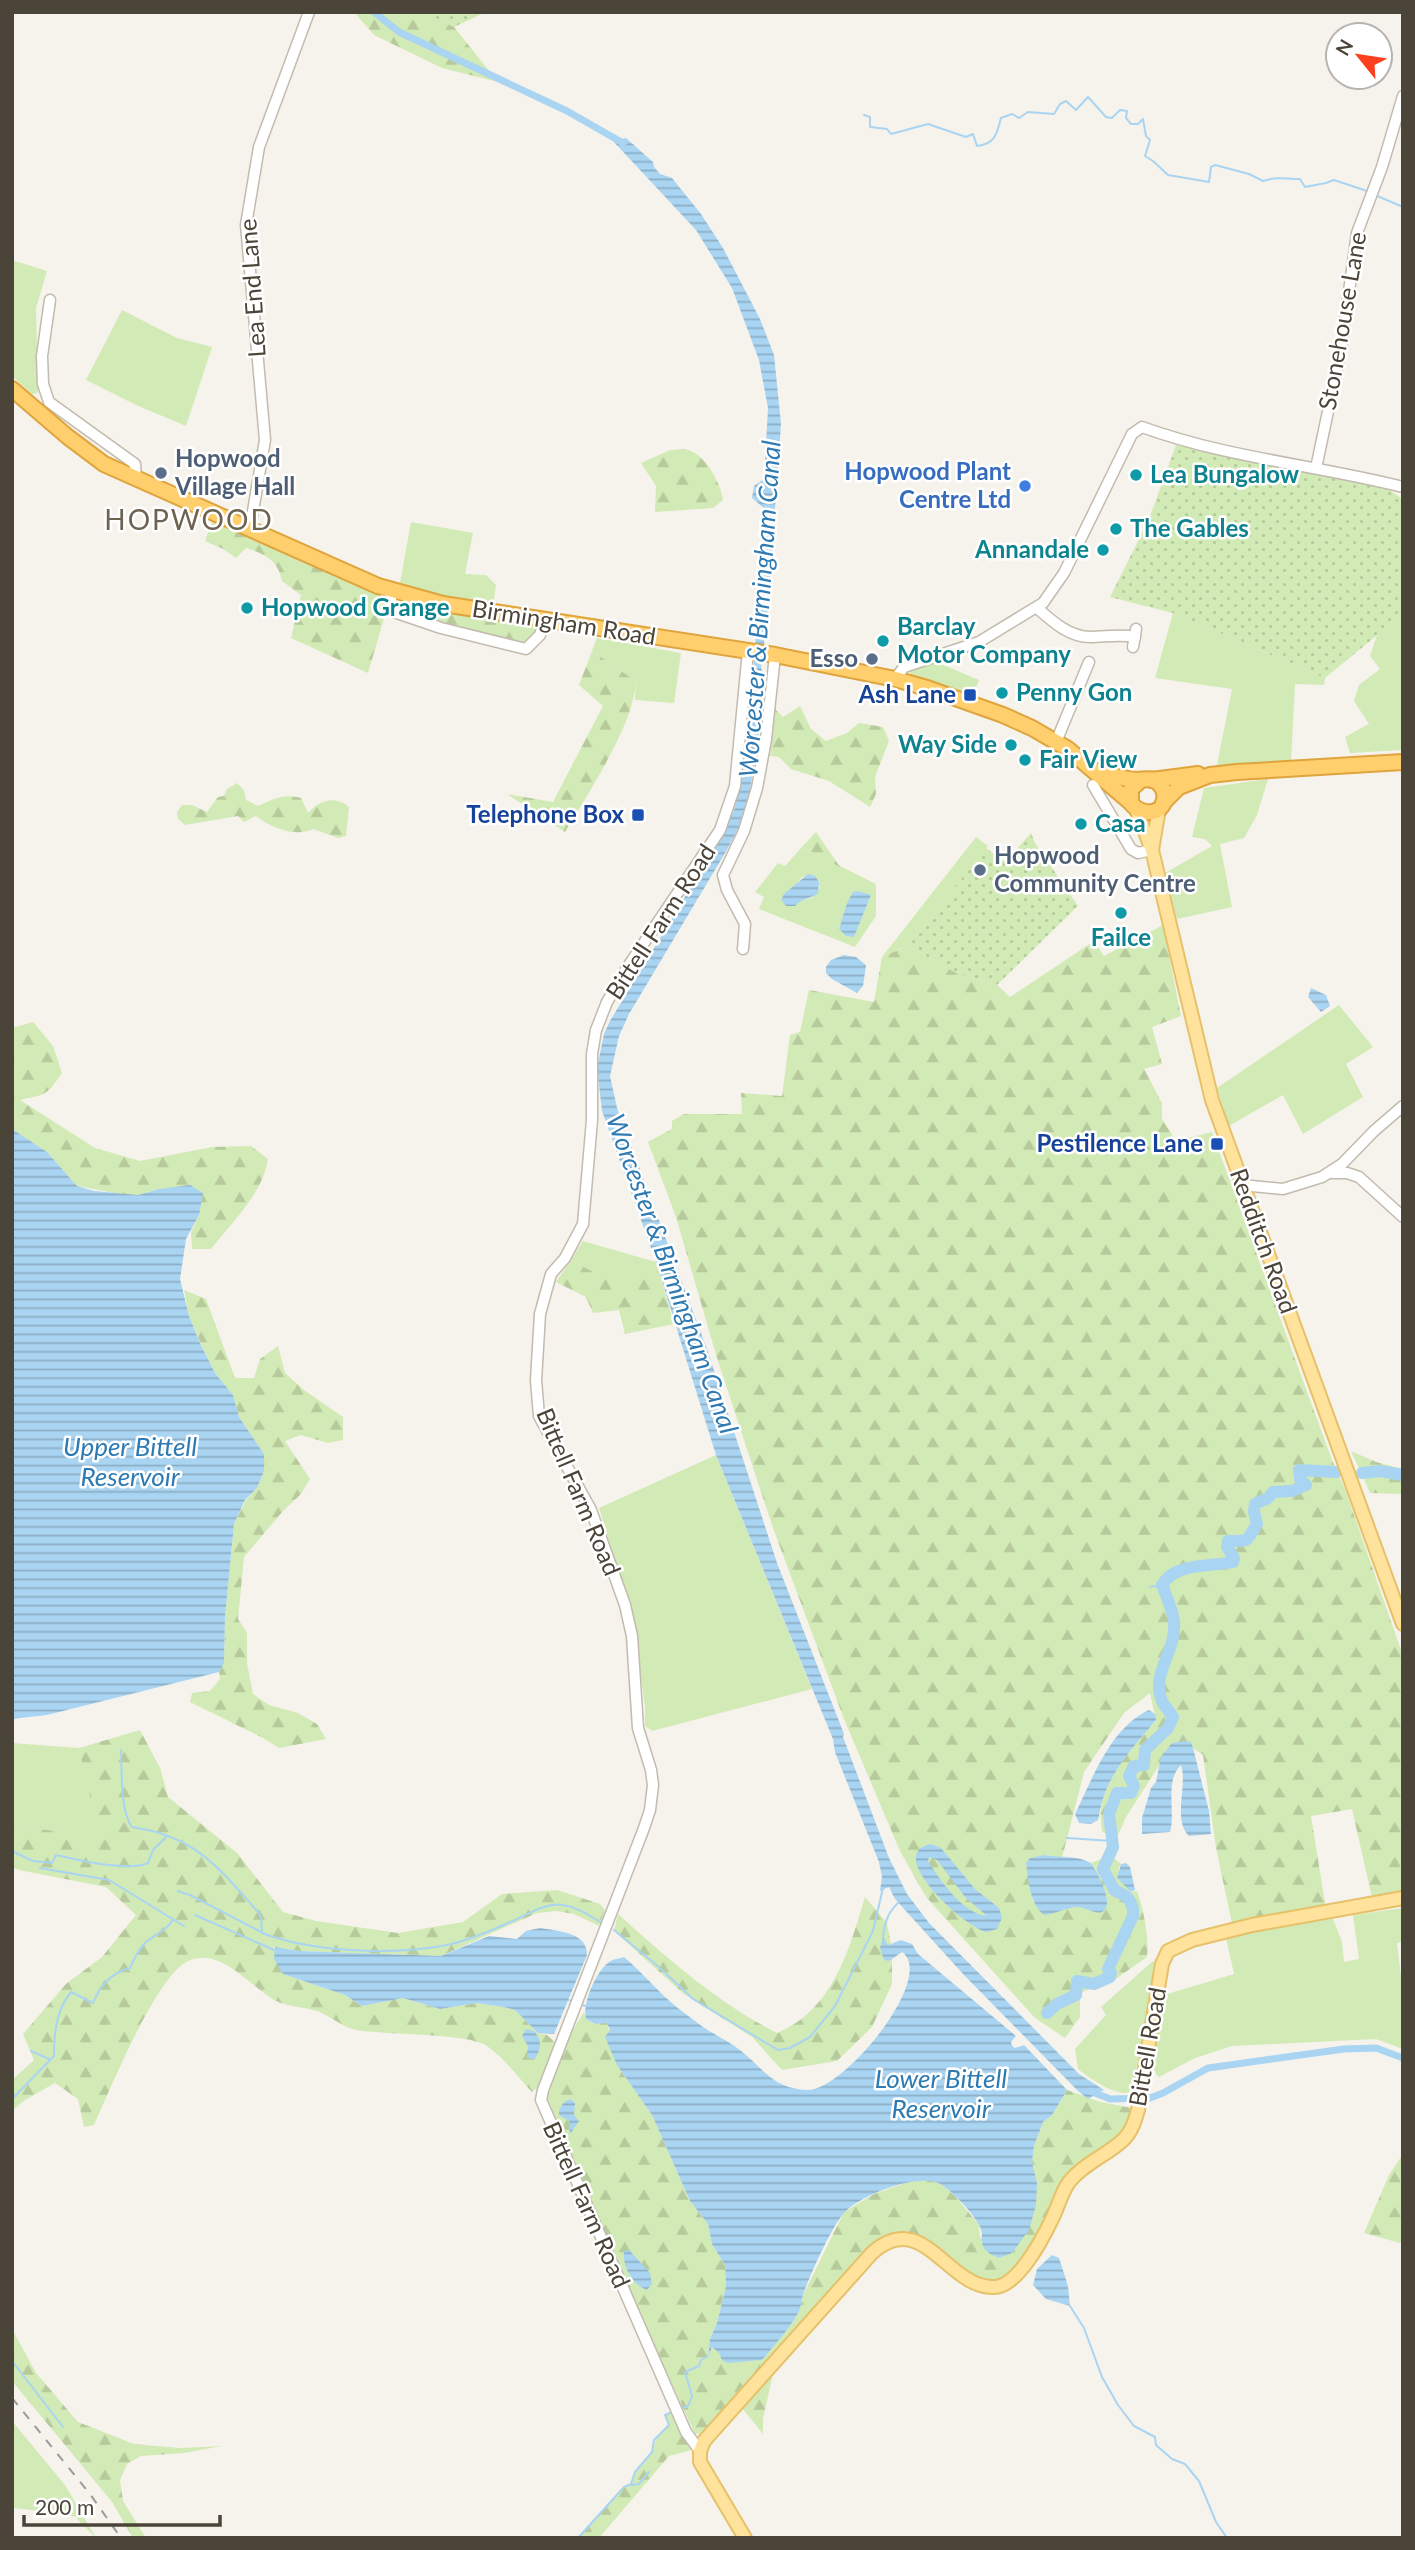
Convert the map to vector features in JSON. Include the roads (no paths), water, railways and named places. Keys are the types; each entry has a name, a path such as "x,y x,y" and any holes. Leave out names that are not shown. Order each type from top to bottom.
{"highway":[{"name":"Birmingham Road","path":"12,389 43,417 104,464 391,590 443,604 749,651"},
{"name":"Redditch Road","path":"749,651 895,679 1003,715 1056,742 1091,768 1134,806"},
{"name":"Redditch Road","path":"1091,768 1118,777 1147,780 1195,774 1403,762"},
{"path":"1161,806 1164,790 1158,783 1147,780 1131,789 1134,806 1142,813 1151,813 1161,806 1179,788 1209,775"}],"main road":[{"name":"Redditch Road","path":"1134,806 1152,850 1212,1100 1403,1624"},
{"name":"Redditch Road","path":"1152,850 1161,806"},
{"name":"Bittell Road","path":"700,2451 706,2438 872,2253 883,2245 899,2239 915,2241 980,2285 996,2287 1010,2281 1046,2230 1068,2183 1082,2169 1124,2140 1131,2130 1138,2110 1161,1964 1170,1949 1192,1940 1252,1925 1403,1898"},
{"path":"700,2451 702,2466 744,2538"}],"street":[{"name":"Lea End Lane","path":"250,529 265,440 246,225 259,147 309,12"},
{"name":"Stonehouse Lane","path":"1316,468 1343,340 1357,233 1382,167 1403,96"},
{"path":"50,300 43,356 43,384 49,401 135,464 136,480"},
{"path":"43,417 49,401"},
{"path":"895,679 904,667 979,642 1037,608 1053,592 1132,435 1142,427 1228,453 1403,487"},
{"path":"391,590 391,611 441,628 526,649 540,635 544,621"},
{"path":"1037,608 1058,625 1084,637 1125,635 1135,638"},
{"name":"Bittell Farm Road","path":"700,2451 686,2432 542,2107 543,2090 650,1811 653,1785 638,1728 632,1636 625,1605 591,1510 539,1416 536,1380 540,1314 551,1274 565,1258 583,1224 592,1120 592,1054 596,1030 607,1002 625,971 720,830 735,786 749,651"},
{"path":"743,948 745,924 726,890 723,875 744,831 757,788 766,739 772,654"},
{"path":"1056,742 1088,662"},
{"path":"1093,785 1131,849 1138,853 1152,850"},
{"path":"1331,1173 1403,1106"},
{"path":"1355,1152 1354,1166 1359,1177"},
{"path":"1242,1185 1283,1189 1331,1173 1347,1172 1359,1177 1403,1217"}],"water":[{"path":"626,138 653,162 660,174 672,178 701,214 723,248 760,319 774,355 781,424 767,621 761,667 763,676 759,734 746,814 629,1014 619,1036 610,1076 617,1108 707,1349 777,1563 889,1858 907,1894 929,1923 1079,2074 1104,2090 1088,2099 964,1975 895,1899 889,1887 880,1891 882,1877 879,1862 835,1752 833,1739 716,1455 656,1262 602,1111 597,1068 604,1034 718,842 734,810 743,775 765,509 752,498 754,486 764,479 768,408 759,360 732,288 696,230 613,141"},
{"path":"808,874 815,876 819,882 818,894 795,906 786,906 781,900 784,894"},
{"path":"853,892 871,895 854,937 846,936 839,929 847,903"},
{"path":"844,955 856,957 866,965 863,986 857,993 826,973 826,967 831,960"},
{"path":"1311,988 1326,995 1330,1006 1321,1012 1308,997"},
{"name":"Upper Bittell Reservoir","path":"12,1129 47,1152 77,1186 94,1191 138,1195 190,1185 203,1193 199,1215 186,1239 180,1279 189,1316 200,1343 215,1373 233,1395 239,1417 264,1454 264,1471 257,1488 245,1500 234,1524 225,1617 224,1663 219,1672 47,1715 12,1719"},
{"path":"1149,1710 1155,1714 1156,1720 1112,1777 1098,1820 1091,1824 1079,1823 1075,1814 1104,1755 1135,1718"},
{"path":"1191,1742 1193,1748 1209,1811 1211,1834 1189,1836 1184,1829 1181,1812 1181,1765 1173,1779 1170,1832 1142,1834 1142,1818 1151,1788 1156,1782 1161,1757 1172,1743"},
{"path":"931,1844 941,1848 975,1889 999,1908 1002,1918 997,1929 986,1932 975,1927 946,1904 921,1874 916,1861 919,1850","holes":["929,1857 937,1860 965,1897 987,1916 969,1909 953,1895 928,1861"]},
{"path":"1045,1855 1091,1863 1104,1888 1106,1909 1099,1913 1076,1907 1044,1915 1035,1904 1026,1863 1030,1858"},
{"path":"1126,1863 1130,1867 1135,1890 1131,1892 1117,1878 1121,1864"},
{"path":"540,1928 570,1934 582,1941 586,1947 587,1955 554,2034 538,2033 515,2010 504,2007 476,2003 440,2009 403,1998 362,2006 345,1995 283,1974 274,1959 275,1947 299,1951 441,1956 489,1936 517,1939 526,1931"},
{"name":"Lower Bittell Reservoir","path":"883,1937 888,1945 901,1940 912,1944 918,1954 1016,2036 1011,2042 1012,2046 1015,2048 1024,2045 1067,2090 1052,2115 1043,2122 1034,2146 1032,2162 1037,2183 1036,2205 1029,2230 1012,2253 999,2258 983,2247 981,2230 976,2220 942,2185 932,2181 920,2181 891,2187 863,2199 844,2213 827,2240 810,2276 798,2313 764,2358 728,2363 722,2360 712,2347 708,2356 710,2339 726,2286 725,2265 712,2244 708,2224 690,2201 652,2115 617,2065 605,2037 610,2030 607,2023 595,2024 586,2019 586,2006 591,1990 603,1968 611,1961 624,1957 675,2006 740,2050 769,2076 785,2086 807,2090 823,2086 842,2073 862,2054 897,2007 907,1984 909,1965 902,1952 889,1961 884,1960 880,1948"},
{"path":"526,2029 534,2031 540,2042 534,2060 527,2057 528,2046 522,2036"},
{"path":"570,2099 575,2103 574,2115 579,2121 570,2134 569,2121 559,2115 559,2112 562,2105"},
{"path":"629,2250 650,2273 652,2284 647,2290 633,2280 627,2269 624,2251"},
{"path":"1052,2255 1059,2258 1068,2286 1070,2306 1046,2299 1033,2285 1037,2269"}],"waterway":[{"name":"Worcester & Birmingham Canal","path":"374,12 399,32 567,111 623,143"},
{"path":"864,115 870,117 870,127 887,129 891,134 928,124 966,137 973,134 977,146 988,143 994,137 1001,118 1012,114 1019,118 1028,112 1054,114 1060,104 1066,101 1076,110 1088,97 1106,117 1112,118 1120,110 1127,111 1126,118 1131,124 1138,124 1143,119 1146,136 1150,140 1145,156 1168,175 1209,182 1211,167 1215,165 1249,174 1263,181 1278,178 1300,179 1305,187 1334,180 1367,191"},
{"path":"1375,195 1403,207"},
{"path":"1047,2013 1057,2004 1076,1995 1077,1981 1094,1984 1110,1977 1108,1969 1133,1916 1129,1900 1115,1891 1103,1869 1113,1847 1109,1814 1117,1793 1131,1793 1134,1786 1129,1776 1134,1766 1144,1765 1145,1750 1168,1728 1173,1717 1163,1703 1159,1683 1174,1633 1172,1613 1162,1585 1175,1572 1184,1569 1233,1562 1234,1558 1227,1547 1228,1541 1244,1541 1248,1538 1257,1524 1255,1504 1268,1498 1273,1492 1292,1491 1306,1485 1300,1479 1299,1470 1336,1472"},
{"path":"1362,1473 1380,1471 1403,1475"},
{"path":"1150,1587 1162,1585"},
{"path":"121,1750 125,1811 132,1827 173,1838 204,1856 258,1912 262,1933 327,1948 375,1951 421,1949 459,1942 535,1910 556,1905 574,1908 602,1923"},
{"path":"12,1851 33,1861 52,1863 56,1855 127,1866 148,1863 153,1850 166,1837"},
{"path":"1067,1838 1112,1841"},
{"path":"40,1868 109,1880 184,1926"},
{"path":"614,1930 693,1999 778,2050 790,2048 810,2037 835,2006 873,1931 883,1888"},
{"path":"178,1891 261,1932"},
{"path":"883,1937 888,1917 900,1901"},
{"path":"195,1915 274,1950"},
{"path":"12,2099 54,2056 57,2022 62,2006 71,1992 93,2003 107,1981 130,1968 143,1946 173,1920"},
{"path":"582,2005 586,2006"},
{"name":"Worcester & Birmingham Canal","path":"1090,2091 1110,2099 1150,2098 1208,2068 1344,2049 1376,2048 1403,2058"},
{"path":"31,2051 49,2059"},
{"path":"1070,2306 1084,2328 1102,2377 1118,2405 1134,2426 1155,2437 1156,2445 1172,2459 1185,2464 1199,2481 1216,2522 1227,2538"},
{"path":"683,2408 688,2406 692,2396 685,2372 699,2366 701,2360 708,2356"},
{"path":"12,2361 63,2427"},
{"path":"578,2538 624,2487 631,2484 635,2472 652,2452 654,2440 669,2425 665,2415 672,2412"},
{"path":"632,2485 639,2484 649,2472"}],"railway":[{"path":"12,2398 90,2494 121,2538"}],"place":[{"name":"Hopwood Village Hall","path":"161,473"},
{"name":"Lea Bungalow","path":"1136,475"},
{"name":"Hopwood Plant Centre Ltd","path":"1025,486"},
{"name":"The Gables","path":"1116,529"},
{"name":"Annandale","path":"1103,550"},
{"name":"Hopwood Grange","path":"247,608"},
{"name":"Barclay Motor Company","path":"883,641"},
{"name":"Esso","path":"872,659"},
{"name":"Penny Gon","path":"1002,693"},
{"name":"Ash Lane","path":"970,695"},
{"name":"Way Side","path":"1011,745"},
{"name":"Fair View","path":"1025,760"},
{"name":"Telephone Box","path":"638,815"},
{"name":"Casa","path":"1081,824"},
{"name":"Hopwood Community Centre","path":"980,870"},
{"name":"Failce","path":"1121,913"},
{"name":"Pestilence Lane","path":"1217,1144"}],"district":[{"name":"HOPWOOD","path":"189,520"}]}
